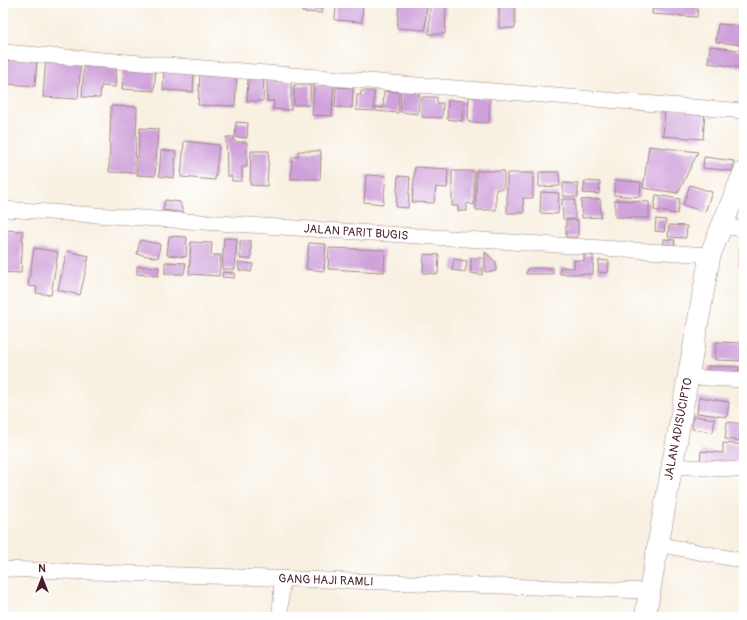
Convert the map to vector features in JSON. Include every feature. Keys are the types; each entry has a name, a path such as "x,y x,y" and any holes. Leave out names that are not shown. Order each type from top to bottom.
{"main road":[{"name":"JALAN ADISUCIPTO","path":"645,617 688,377 715,241 744,172"}],"street":[{"path":"3,52 744,111"},
{"name":"JALAN PARIT BUGIS","path":"3,209 715,241 744,229"},
{"path":"688,377 744,380"},
{"path":"672,466 744,470"},
{"path":"657,544 744,561"},
{"name":"GANG HAJI RAMLI","path":"3,569 649,591"},
{"path":"280,617 282,579"}],"building":[{"path":"302,3 323,3 322,13 302,12"},
{"path":"336,3 363,3 362,22 335,20"},
{"path":"399,3 427,3 425,30 397,28"},
{"path":"430,3 446,3 445,34 429,34"},
{"path":"600,3 610,3 610,6"},
{"path":"653,3 698,3 697,17 652,14"},
{"path":"744,3 744,6 728,4"},
{"path":"499,7 515,7 515,28 499,28"},
{"path":"718,24 744,26 744,45 716,42"},
{"path":"710,46 744,51 744,68 708,63"},
{"path":"8,58 37,59 35,86 6,84"},
{"path":"46,58 81,61 78,99 43,97"},
{"path":"84,62 117,64 115,87 101,86 100,98 82,97"},
{"path":"124,66 156,68 154,91 122,89"},
{"path":"164,69 194,71 193,92 163,90"},
{"path":"200,72 237,74 235,106 198,105"},
{"path":"248,78 264,78 263,101 247,101"},
{"path":"267,79 291,79 291,110 273,109 274,101 267,101"},
{"path":"314,84 334,85 332,116 312,115"},
{"path":"294,85 310,85 310,105 294,105"},
{"path":"336,87 353,88 352,108 335,107"},
{"path":"401,88 420,89 418,114 400,112"},
{"path":"361,91 374,91 374,111 356,110 357,95 361,95"},
{"path":"384,91 399,92 398,113 376,111 376,107 383,108"},
{"path":"422,97 437,97 437,103 443,103 442,118 422,117"},
{"path":"469,97 490,98 489,123 468,122"},
{"path":"448,100 464,101 462,121 447,119"},
{"path":"111,106 137,107 135,173 109,172"},
{"path":"665,109 705,111 703,139 663,136"},
{"path":"236,122 248,123 247,138 235,137"},
{"path":"140,128 158,129 155,176 137,175"},
{"path":"226,137 234,137 234,142 247,142 247,167 242,167 242,181 232,181 232,176 227,176"},
{"path":"184,141 219,145 215,180 181,177"},
{"path":"649,146 698,152 678,193 643,188"},
{"path":"161,150 176,152 174,178 159,176"},
{"path":"251,151 269,151 267,186 250,185"},
{"path":"298,151 321,151 320,179 291,179 292,157 298,157"},
{"path":"704,157 734,161 733,171 703,168"},
{"path":"415,167 448,169 447,188 436,187 434,203 412,202"},
{"path":"452,171 474,171 474,205 467,203 467,211 458,211 458,206 452,206"},
{"path":"476,171 504,171 504,189 496,189 496,210 476,210"},
{"path":"539,172 559,172 560,186 539,187"},
{"path":"507,173 533,173 533,198 523,198 524,213 507,213"},
{"path":"366,175 386,176 383,204 364,202"},
{"path":"398,176 410,177 408,208 396,207"},
{"path":"615,180 641,182 640,197 614,195"},
{"path":"585,181 600,182 599,194 583,193"},
{"path":"563,183 578,184 578,197 563,196"},
{"path":"690,185 712,192 705,212 683,205"},
{"path":"541,192 559,193 558,214 540,213"},
{"path":"656,195 680,199 677,214 654,210"},
{"path":"562,199 575,199 575,219 563,219"},
{"path":"600,199 601,217 582,218 581,200"},
{"path":"165,200 180,202 183,213 163,210"},
{"path":"615,200 649,202 649,218 615,217"},
{"path":"656,219 666,220 664,232 655,231"},
{"path":"566,220 578,220 578,237 566,237"},
{"path":"669,225 687,226 686,238 668,237"},
{"path":"3,230 23,231 21,273 3,272"},
{"path":"169,236 187,237 186,257 167,255"},
{"path":"224,238 237,239 235,269 222,269"},
{"path":"664,239 675,240 674,249 663,248"},
{"path":"140,240 160,244 158,258 137,254"},
{"path":"240,241 251,241 251,259 240,259"},
{"path":"191,242 212,243 211,255 221,255 219,276 189,274"},
{"path":"309,243 326,244 324,271 306,269"},
{"path":"34,248 58,252 51,295 36,293 37,287 28,286"},
{"path":"329,248 385,250 384,272 328,269"},
{"path":"740,248 744,248 744,267 739,267"},
{"path":"67,251 89,256 80,295 58,290"},
{"path":"485,252 496,262 496,271 485,272"},
{"path":"424,254 439,255 438,274 423,273"},
{"path":"584,255 593,255 593,274 560,274 560,267 574,268 574,260 584,261"},
{"path":"471,258 483,258 482,275 471,273"},
{"path":"454,259 467,261 465,272 452,270"},
{"path":"599,260 609,261 608,273 598,272"},
{"path":"165,262 186,263 184,274 165,274"},
{"path":"238,262 253,264 251,272 239,270"},
{"path":"137,266 159,267 158,276 137,274"},
{"path":"528,268 553,268 553,274 526,274"},
{"path":"223,272 235,273 234,278 222,277"},
{"path":"716,342 744,343 744,361 715,360"},
{"path":"708,366 739,367 738,375 708,373"},
{"path":"699,397 729,402 727,417 697,413"},
{"path":"693,416 715,419 713,432 692,429"},
{"path":"727,422 744,424 744,441 725,439"},
{"path":"723,443 744,445 744,466 700,463 701,451 723,453"}]}
